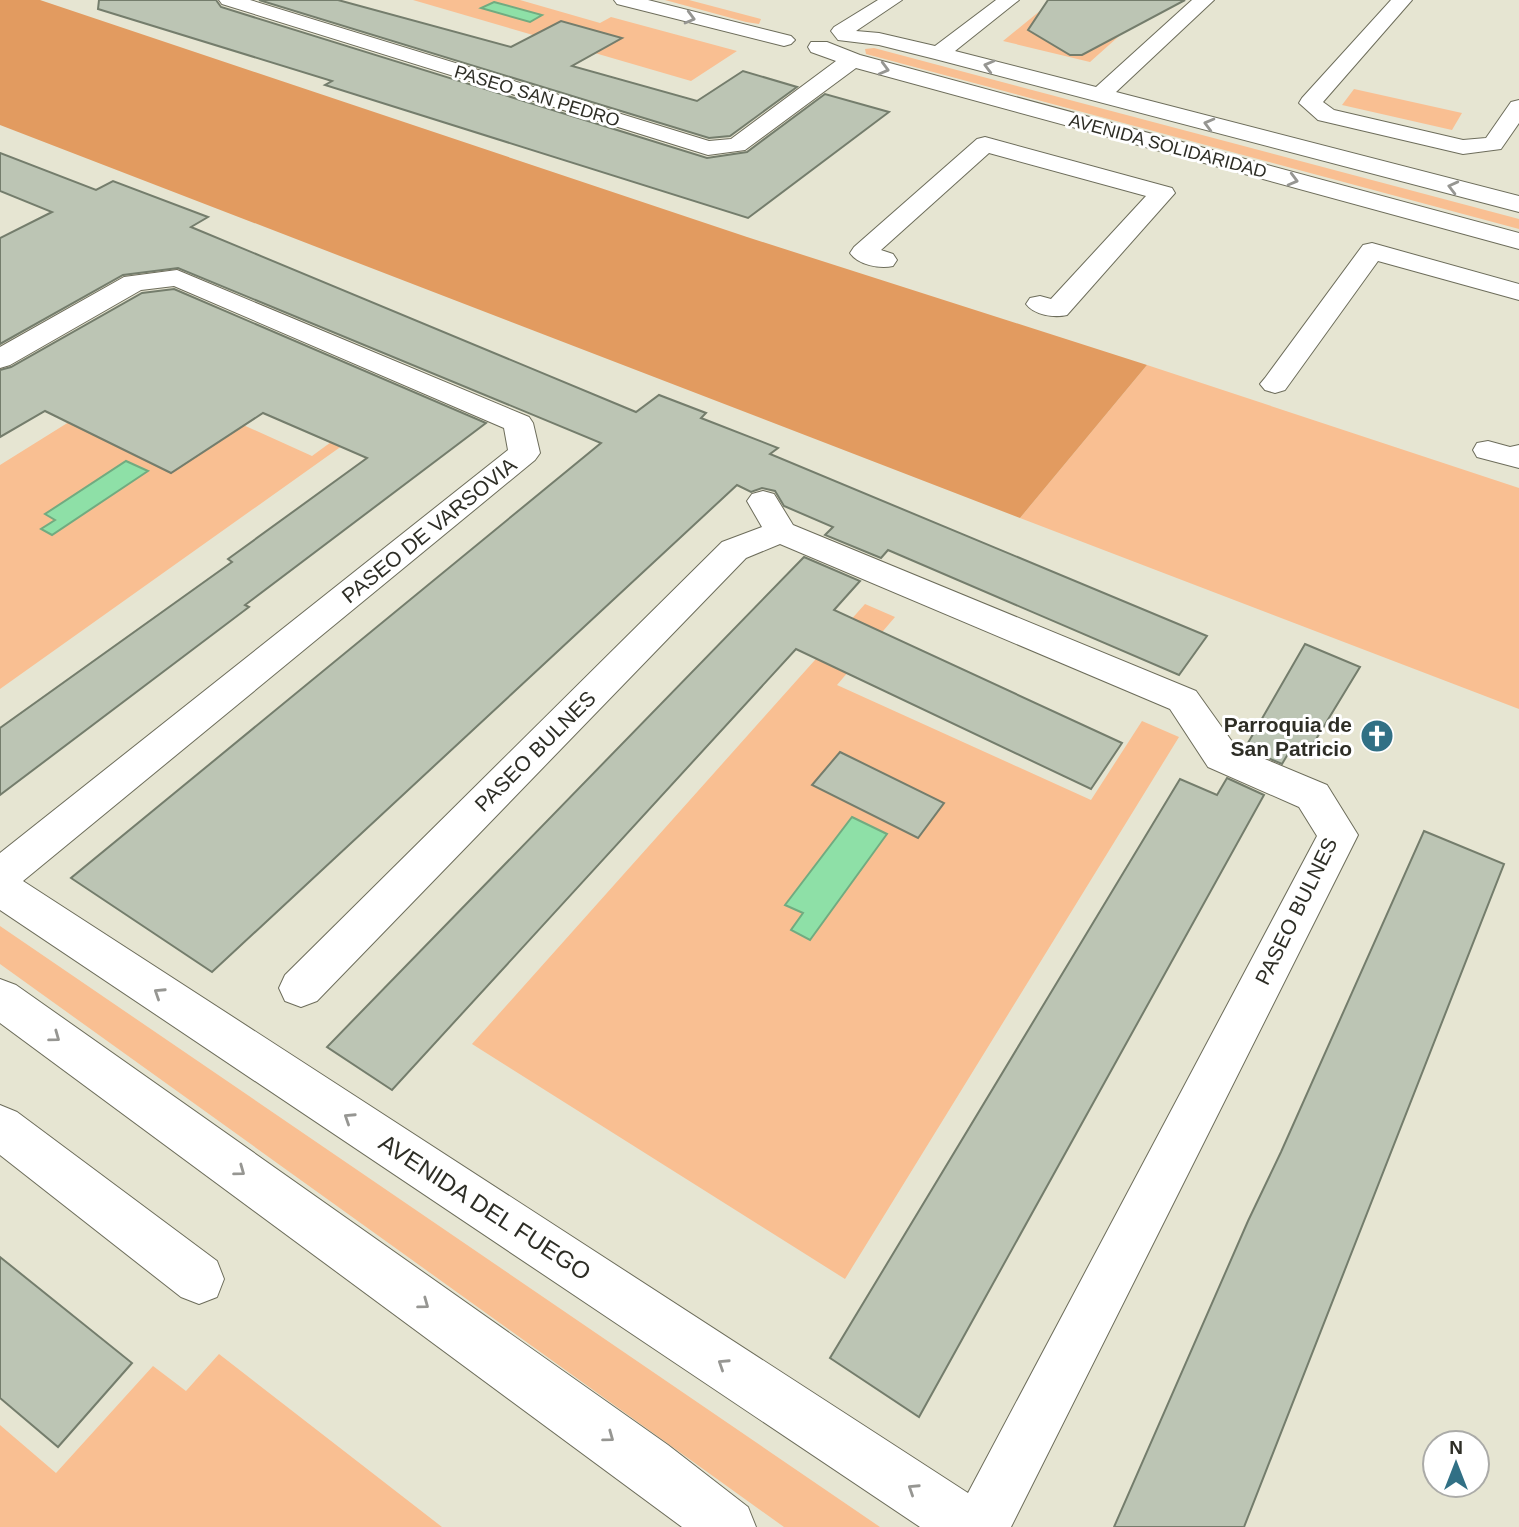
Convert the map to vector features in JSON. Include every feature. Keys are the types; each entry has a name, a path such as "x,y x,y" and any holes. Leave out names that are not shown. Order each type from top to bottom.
{"street":[{"name":"PASEO SAN PEDRO","path":"229,0 708,148 737,145 852,60"},
{"path":"624,0 784,40"},
{"path":"819,47 836,43 843,34 892,0"},
{"path":"946,48 1009,0"},
{"path":"1106,89 1204,0"},
{"path":"1402,0 1310,103 1385,150 1463,148 1493,144 1519,107"},
{"path":"784,40 781,32 799,23"},
{"path":"821,23 843,34"},
{"name":"AVENIDA SOLIDARIDAD","path":"843,34 946,48 1106,89 1385,150 1519,204"},
{"name":"AVENIDA SOLIDARIDAD","path":"784,40 799,47 819,47 852,60 1503,244"},
{"path":"1069,168 1109,131"},
{"path":"884,260 863,253 989,140 1069,168 1170,186 1057,309 1040,304"},
{"path":"1474,280 1503,244"},
{"path":"1275,384 1376,246 1474,280 1519,292"},
{"name":"PASEO DE VARSOVIA","path":"0,359 134,283 177,278 518,423 524,453 16,864"},
{"path":"1488,450 1517,459 1519,454"},
{"name":"PASEO BULNES","path":"300,988 734,550 772,517 1183,700 1222,757 1313,796 1338,835 984,1514"},
{"name":"AVENIDA DEL FUEGO","path":"0,888 984,1514"},
{"path":"0,998 648,1465 728,1527"},
{"path":"0,1127 199,1279"}],"shaded area":[{"path":"0,0 40,0 747,237 1147,365 1020,518 0,125"},
{"path":"413,0 520,0 600,23 611,17 737,51 691,81"},
{"path":"665,0 689,0 761,19 759,24 746,22"},
{"path":"1052,1 1137,20 1090,62 1003,41"},
{"path":"494,2 542,15 530,22 481,8"},
{"path":"874,48 1519,219 1519,229 866,54 865,49"},
{"path":"1354,89 1462,113 1452,130 1342,105"},
{"path":"226,324 150,383 312,456 394,396 405,401 0,689 0,465"},
{"path":"1147,365 1519,488 1519,709 1020,518"},
{"path":"126,461 148,471 52,535 41,529 55,520 45,514"},
{"path":"865,604 895,617 837,685 1091,800 1142,721 1179,737 845,1279 472,1044"},
{"path":"852,817 887,834 810,940 791,930 803,913 785,905"},
{"path":"0,926 880,1527 784,1527 0,964"},
{"path":"219,1354 442,1527 0,1527 0,1425 56,1473 153,1366 186,1391"}],"building":[{"path":"99,0 216,0 221,7 707,158 747,152 825,94 889,112 748,218 325,85 332,81 98,9"},
{"path":"259,0 338,0 511,47 561,21 622,38 572,66 697,101 743,71 797,87 730,136 709,138"},
{"path":"1048,0 1185,0 1082,55 1070,55 1028,30"},
{"path":"0,153 96,190 113,181 208,217 191,227 636,412 659,395 706,413 701,418 778,448 770,454 1207,636 1179,675 888,550 881,558 825,535 833,527 784,506 775,491 762,488 751,492 737,485 212,972 71,878 601,443 178,268 123,275 0,344 0,238 52,212 0,191"},
{"path":"174,289 486,423 0,795 0,728 232,562 228,559 367,458 263,413 171,473 45,411 0,437 0,370 11,367 142,293"},
{"path":"804,557 860,581 834,610 1122,743 1091,789 796,649 392,1090 327,1047"},
{"path":"1305,644 1360,667 1307,754 1291,749 1282,764 1245,748"},
{"path":"840,752 944,803 918,838 812,785"},
{"path":"1227,778 1264,795 919,1417 830,1358 1180,779 1217,795"},
{"path":"1424,831 1504,864 1244,1527 1114,1527 1248,1221"},
{"path":"0,1257 132,1363 58,1447 0,1398"}],"place":[{"name":"Parroquia de San Patricio","path":"1377,736"}]}
